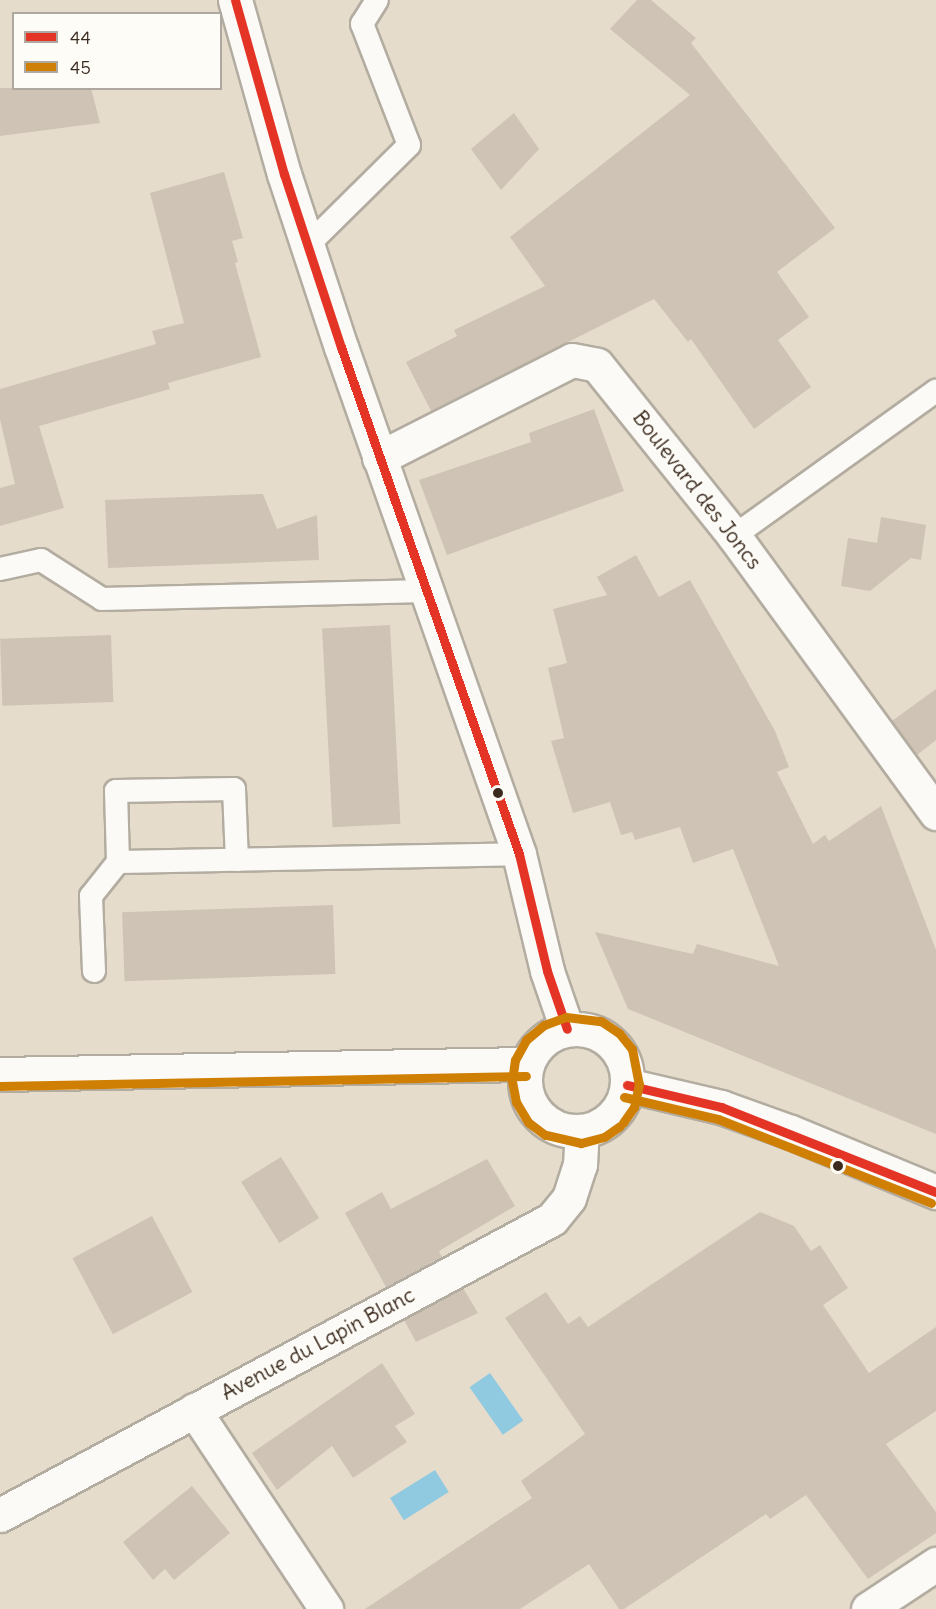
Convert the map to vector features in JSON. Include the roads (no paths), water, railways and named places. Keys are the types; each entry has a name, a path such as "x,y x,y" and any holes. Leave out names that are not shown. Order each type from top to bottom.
{"street":[{"path":"235,0 308,245 425,591 519,854 547,971 567,1029"},
{"name":"Boulevard des Joncs","path":"379,458 572,360 597,365 734,536 936,813"},
{"path":"567,1029 583,1029 611,1042 621,1054 627,1085 613,1116 599,1126 582,1131 549,1124 536,1113 524,1081 526,1064 535,1047 549,1035 567,1029"},
{"path":"0,1074 526,1064"},
{"path":"627,1085 741,1114 936,1192"},
{"name":"Avenue du Lapin Blanc","path":"0,1515 552,1219 569,1198 580,1165 582,1131"},
{"path":"194,1410 326,1609"},
{"path":"868,1609 936,1564"}],"lane":[{"path":"308,245 409,145 362,24 377,0"},
{"path":"734,536 936,391"},
{"path":"0,569 42,560 102,599 425,591"},
{"path":"94,971 91,896 118,862 116,791 234,789 237,860"},
{"path":"118,862 519,854"}],"water":[{"path":"490,1373 523,1421 503,1435 470,1387"},
{"path":"435,1470 449,1492 404,1520 390,1498"}]}
